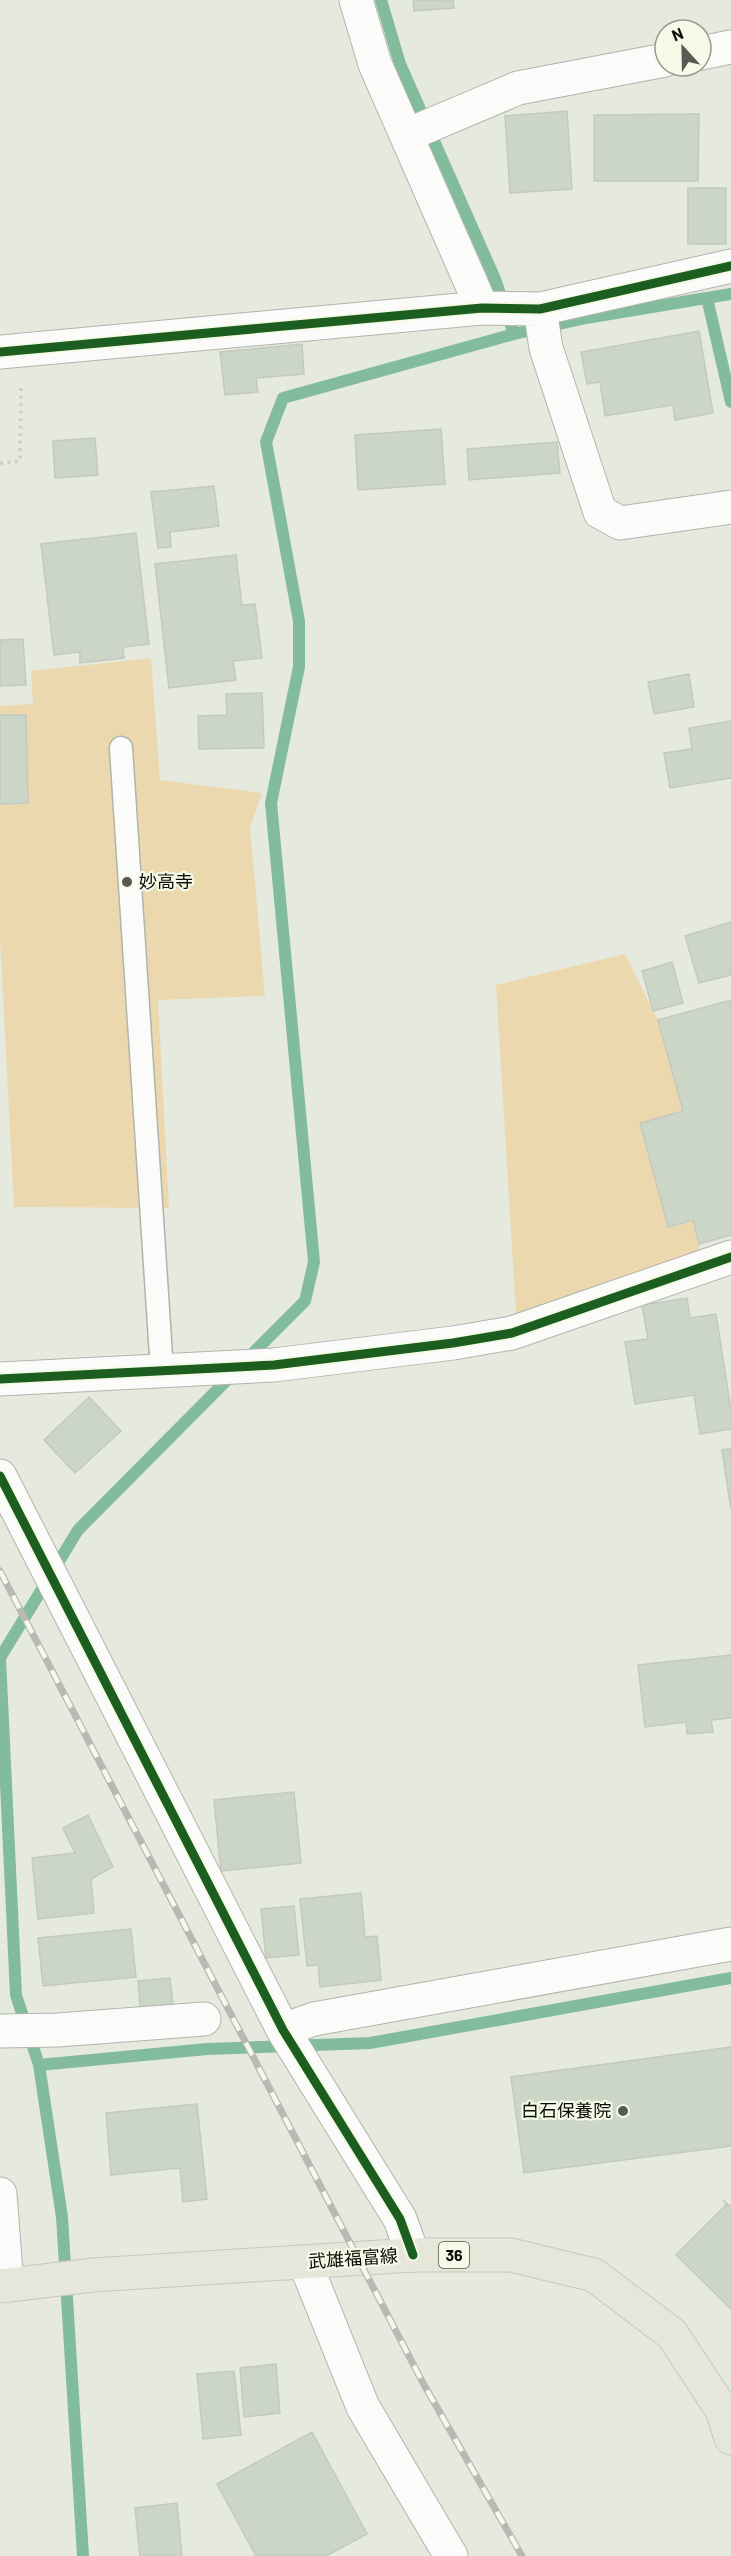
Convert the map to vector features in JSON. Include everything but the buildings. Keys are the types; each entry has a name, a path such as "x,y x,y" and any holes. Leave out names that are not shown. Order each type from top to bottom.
{"main road":[{"name":"武雄福富線","path":"4,2286 93,2274 413,2255 511,2255 594,2275 672,2334 722,2410 731,2438"}],"street":[{"path":"356,0 375,64 422,128 520,318 600,512 620,523 731,507"},
{"path":"713,50 731,47"},
{"path":"422,128 518,88 653,62"},
{"path":"11,351 520,318 731,266"},
{"path":"0,1379 274,1365 453,1343 512,1333 731,1257"},
{"path":"0,1476 283,2030 400,2219 413,2255"},
{"path":"283,2030 314,2019 731,1944"},
{"path":"2,2031 58,2030 204,2019"},
{"path":"0,2194 4,2286"},
{"path":"305,2263 363,2407 451,2556"}],"lane":[{"path":"121,748 162,1371"}],"path":[{"path":"0,464 20,460 11,351"}],"shaded area":[{"name":"妙高寺","path":"151,658 160,780 262,793 250,827 265,996 158,1000 169,1208 14,1207 0,937 0,706 33,704 31,671"},
{"path":"625,954 658,1020 683,1111 640,1124 668,1226 693,1220 701,1253 516,1314 496,985"}],"waterway":[{"path":"381,0 400,64 495,279 514,334"},
{"path":"247,1359 305,1301 314,1262 271,803 299,667 299,621 266,442 283,398 514,334 586,318 731,294"},
{"path":"707,298 731,402"},
{"path":"83,2556 62,2217 39,2065 16,1995 0,1658 78,1530 233,1374"},
{"path":"39,2065 207,2049 370,2043 731,1978"}],"railway":[{"path":"0,1571 423,2383 522,2556"}],"cycle path":[{"path":"0,352 482,308 540,309 731,266"},
{"path":"0,1379 274,1365 453,1343 512,1333 731,1257"},
{"path":"0,1476 283,2030 400,2219 413,2255"}],"place":[{"name":"妙高寺","path":"127,882"},
{"name":"白石保養院","path":"623,2111"}]}
